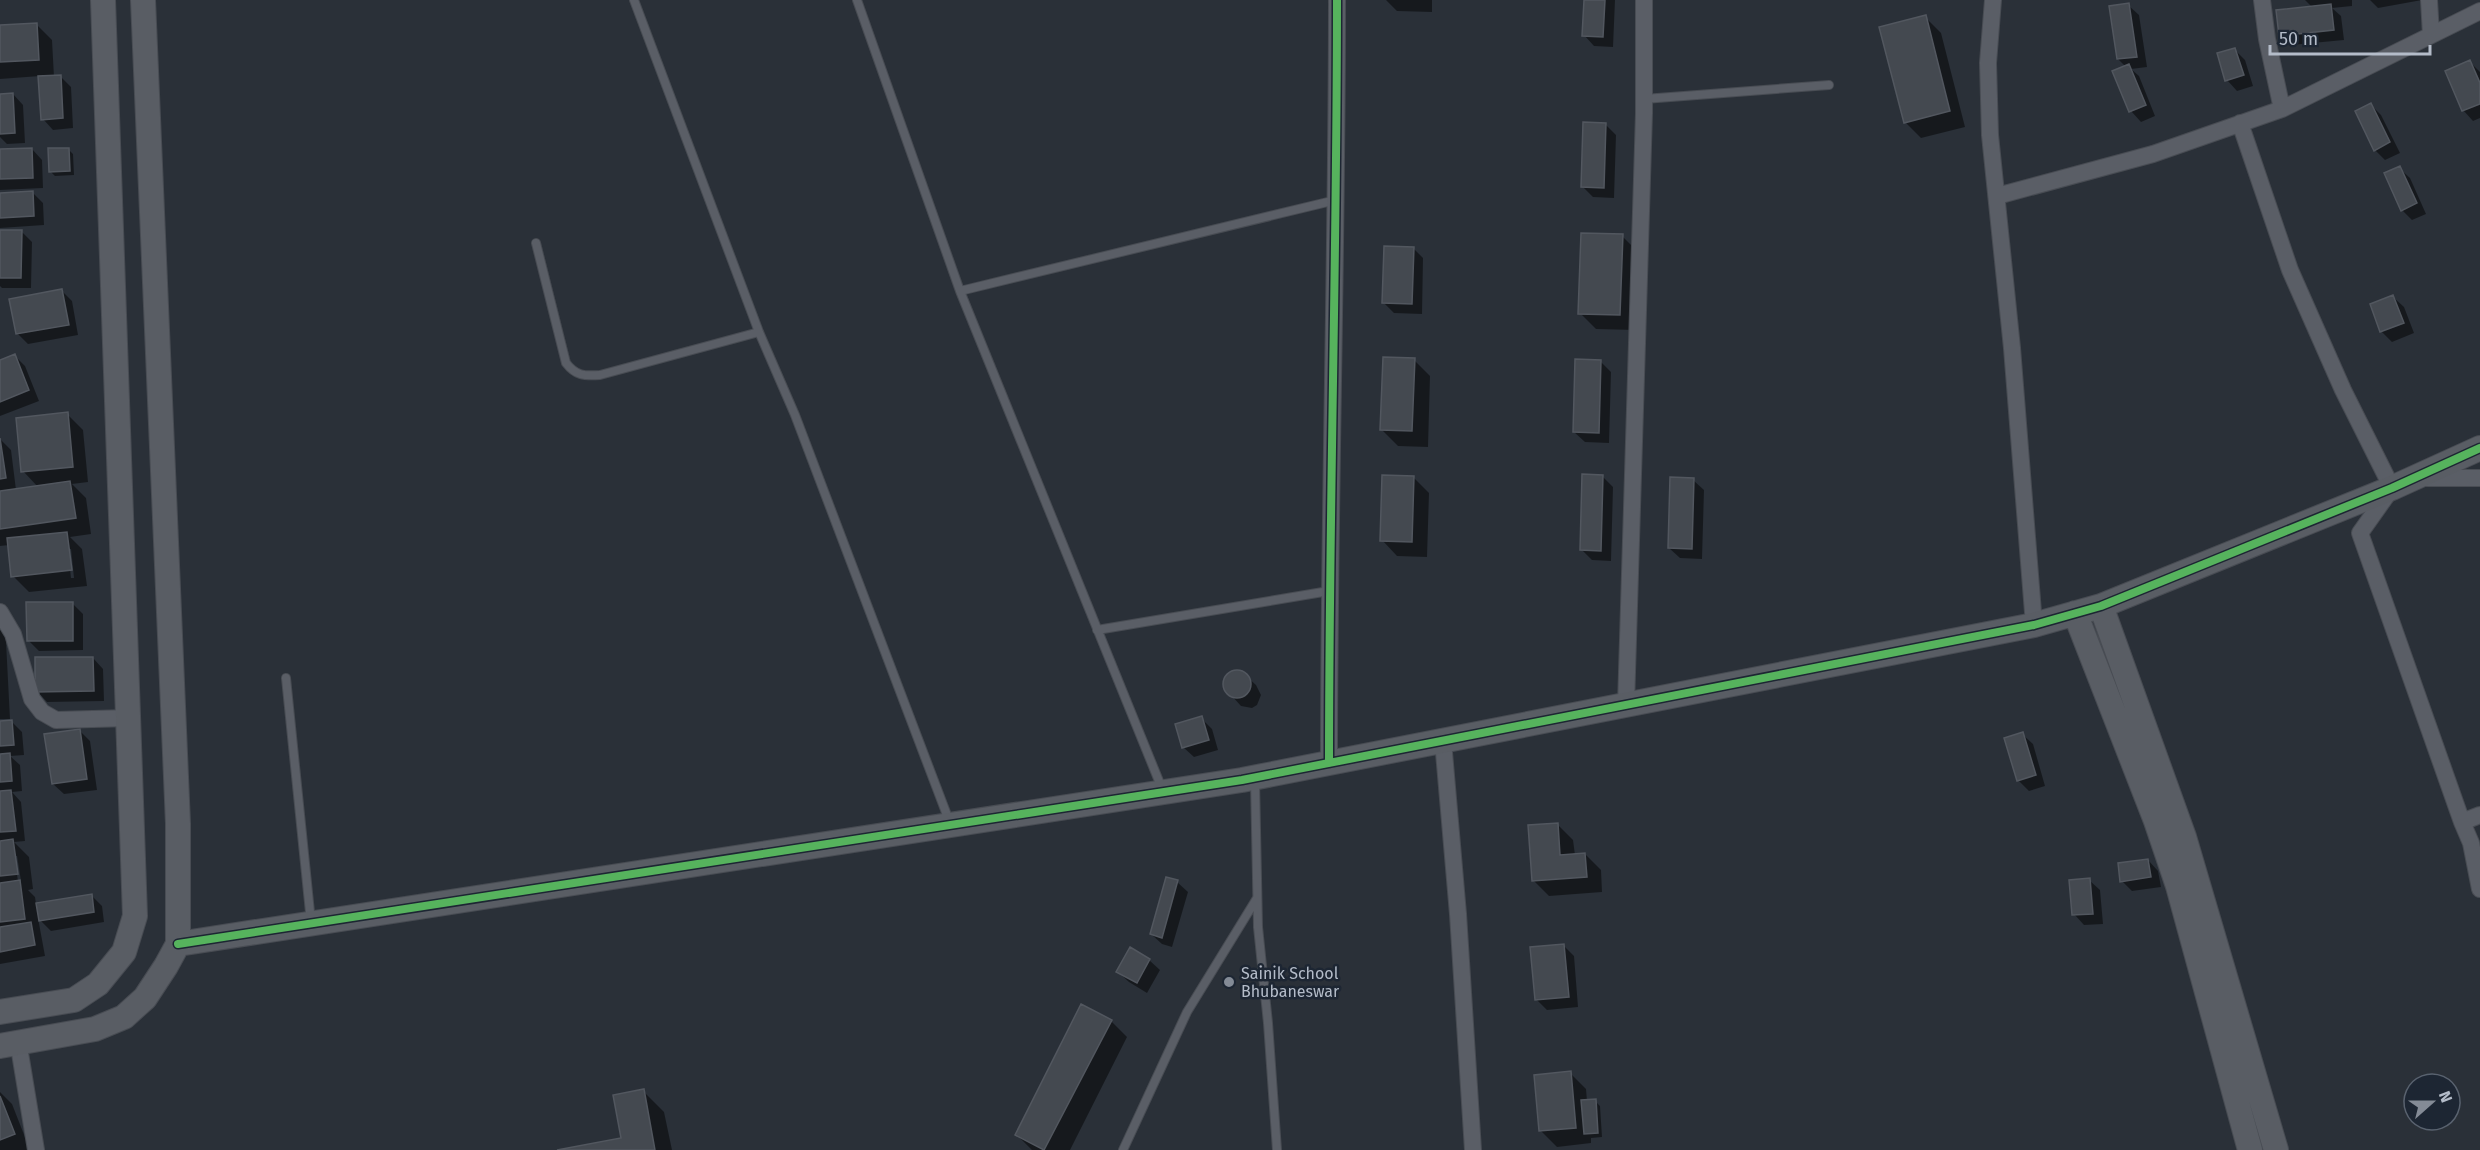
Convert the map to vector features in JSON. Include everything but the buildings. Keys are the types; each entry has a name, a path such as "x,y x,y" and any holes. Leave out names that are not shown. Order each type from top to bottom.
{"street":[{"path":"0,1012 74,1000 98,984 124,952 135,916 130,718 125,651 103,0"},
{"path":"36,1150 9,1044 95,1029 124,1017 145,998 178,944 178,824 143,0"},
{"path":"1329,763 1329,591 1337,0"},
{"path":"1626,705 1644,99 1644,0"},
{"path":"1993,0 1988,63 1990,135 2012,348 2034,625"},
{"path":"2262,0 2267,39 2282,109"},
{"path":"2429,0 2431,35"},
{"path":"1997,196 2152,154 2282,109 2480,10"},
{"path":"2240,123 2290,270 2343,390 2392,488"},
{"path":"178,944 1255,777 2034,625 2101,606 2392,488 2480,448"},
{"path":"2414,477 2480,478"},
{"path":"2392,488 2360,533 2471,843 2480,889"},
{"path":"2101,606 2184,837 2276,1150"},
{"path":"0,612 13,634 32,699 42,712 56,720 130,718"},
{"path":"2075,613 2156,822 2178,886 2250,1150"},
{"path":"1443,741 1458,914 1473,1150"},
{"path":"2462,822 2480,815"}],"lane":[{"path":"634,0 759,332 795,415 951,825"},
{"path":"857,0 960,291 1163,792"},
{"path":"1644,99 1828,85"},
{"path":"960,291 1336,200"},
{"path":"536,243 566,363 572,371 582,376 600,375 759,332"},
{"path":"1097,630 1329,591"},
{"path":"286,678 311,923"},
{"path":"1255,777 1258,927 1278,1150"},
{"path":"1123,1150 1187,1012 1257,897"}],"cycle path":[{"path":"1329,763 1337,0"},
{"path":"178,944 1242,780 2034,625 2101,606 2392,488 2480,448"}],"place":[{"name":"Sainik School Bhubaneswar","path":"1229,982"}]}
